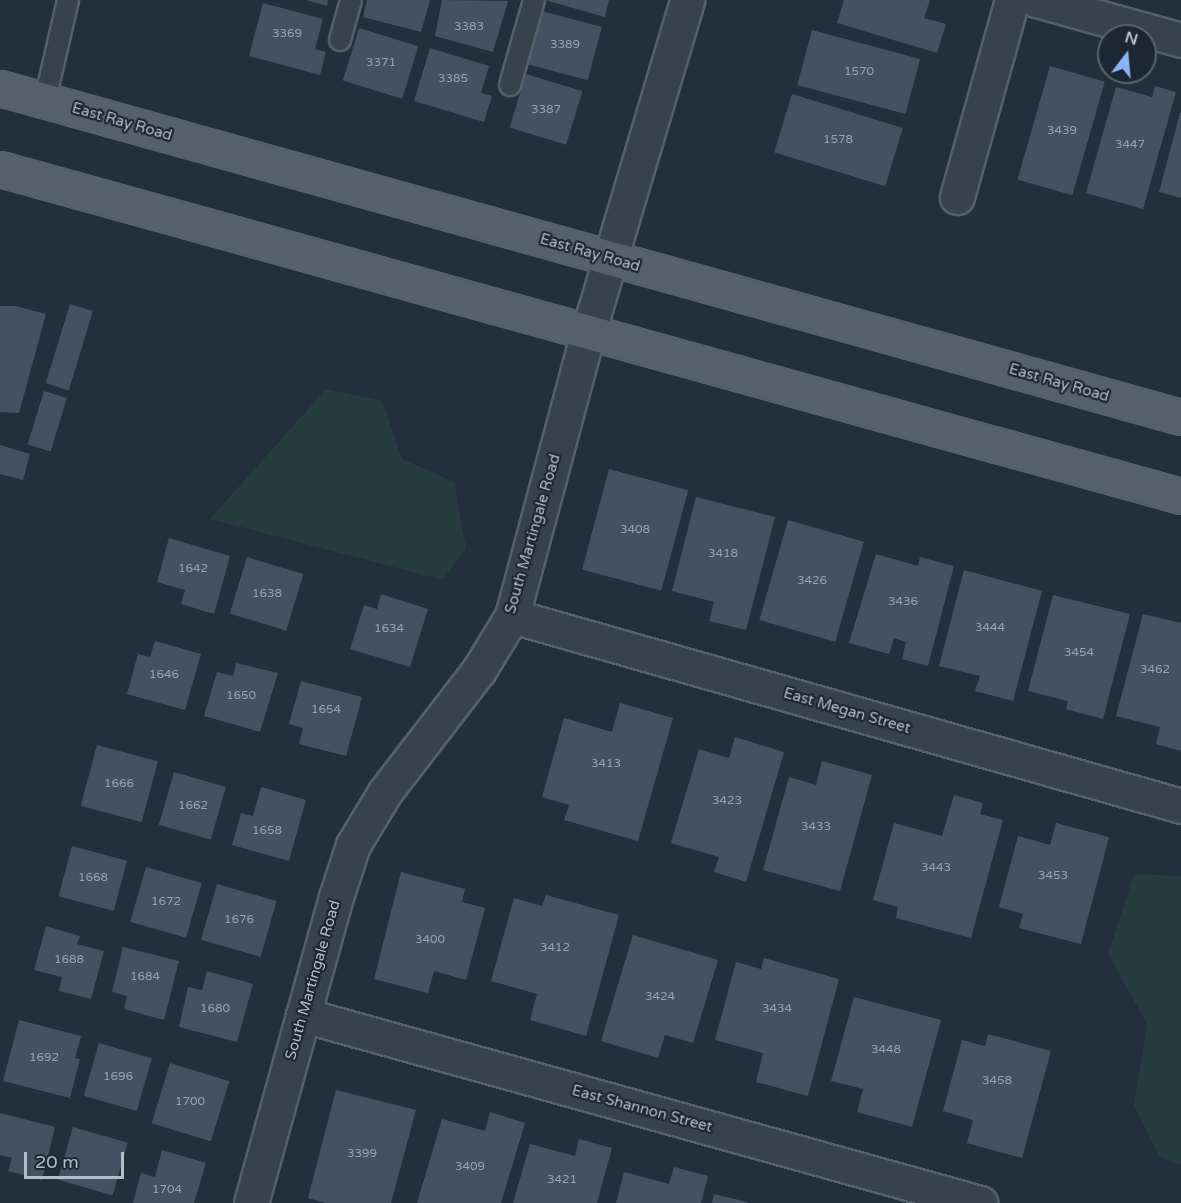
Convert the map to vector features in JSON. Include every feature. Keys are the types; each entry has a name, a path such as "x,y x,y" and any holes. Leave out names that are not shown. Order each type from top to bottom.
{"main road":[{"name":"East Ray Road","path":"0,88 1181,417"},
{"path":"0,169 1181,496"}],"street":[{"name":"South Martingale Road","path":"251,1203 336,897 363,826 385,792 479,670 512,616 588,333 687,0"},
{"path":"957,197 1012,0"},
{"path":"1036,0 1181,40"},
{"name":"East Megan Street","path":"512,616 1181,806"},
{"name":"East Shannon Street","path":"303,1015 980,1203"}],"lane":[{"path":"45,100 68,0"},
{"path":"340,40 351,0"},
{"path":"510,85 534,0"}],"green space":[{"path":"326,389 382,401 402,459 454,482 466,548 443,580 210,519"},
{"path":"1134,874 1181,876 1181,1165 1159,1156 1134,1105 1147,1024 1108,954"}],"building":[{"path":"306,0 328,0 327,6"},
{"path":"367,0 430,0 421,32 363,17"},
{"path":"442,0 508,1 493,52 435,36"},
{"path":"545,0 609,0 605,17"},
{"path":"844,0 930,0 924,18 946,24 937,53 837,23"},
{"path":"263,3 323,19 315,49 326,52 320,75 249,56"},
{"path":"542,11 602,27 588,80 528,64"},
{"path":"359,28 418,46 402,99 343,81"},
{"path":"812,30 920,59 905,114 797,85"},
{"path":"430,48 489,66 481,93 492,96 484,122 414,101"},
{"path":"1050,66 1097,79 1097,84 1104,84 1072,195 1017,179"},
{"path":"526,74 582,91 566,145 510,128"},
{"path":"1155,86 1176,92 1143,209 1086,193 1116,87 1152,97"},
{"path":"792,94 903,128 885,186 774,152"},
{"path":"1181,113 1181,198 1159,192"},
{"path":"70,304 93,311 69,390 46,383"},
{"path":"0,306 15,306 46,314 19,413 0,412"},
{"path":"44,391 67,398 51,452 28,445"},
{"path":"0,445 30,454 23,480 0,474"},
{"path":"609,469 688,490 661,591 582,569"},
{"path":"696,497 775,517 746,630 709,621 714,602 672,591"},
{"path":"788,520 864,542 835,642 759,620"},
{"path":"169,538 230,556 214,614 181,604 185,590 157,582"},
{"path":"876,554 918,566 920,557 954,566 928,666 902,659 906,642 894,638 889,654 849,643"},
{"path":"247,557 303,574 286,631 230,613"},
{"path":"964,570 1042,591 1013,701 975,691 980,676 939,666"},
{"path":"381,594 428,609 410,667 350,649 364,605 377,609"},
{"path":"1053,595 1130,614 1103,719 1066,709 1068,701 1028,691"},
{"path":"1143,614 1181,623 1181,751 1156,744 1160,727 1116,716"},
{"path":"155,641 201,654 185,710 127,694 138,654 150,657"},
{"path":"236,663 278,673 260,732 204,716 217,672 233,676"},
{"path":"301,681 362,697 346,756 299,744 303,728 289,724"},
{"path":"620,703 673,718 638,841 564,820 569,805 542,797 564,718 612,732"},
{"path":"735,737 784,752 746,882 714,872 719,857 671,843 699,749 729,758"},
{"path":"97,745 158,761 142,822 81,806"},
{"path":"822,761 872,775 840,891 763,870 789,777 816,785"},
{"path":"174,772 226,787 211,840 159,825"},
{"path":"261,787 306,800 289,861 232,845 241,813 253,816"},
{"path":"954,795 983,803 980,814 1003,820 971,938 896,918 898,907 873,900 894,823 942,836"},
{"path":"1056,823 1109,837 1081,944 1019,928 1023,914 999,907 1018,836 1050,845"},
{"path":"72,846 127,861 114,911 59,896"},
{"path":"146,867 202,883 186,938 130,922"},
{"path":"401,872 465,889 462,902 485,908 466,980 434,971 428,993 374,979"},
{"path":"217,884 277,901 261,957 201,940"},
{"path":"546,895 619,915 586,1036 530,1020 537,994 491,981 514,898 542,906"},
{"path":"46,926 80,936 77,944 104,951 91,999 59,991 62,977 34,970"},
{"path":"633,935 718,960 693,1043 665,1035 658,1058 601,1041"},
{"path":"123,947 179,961 164,1020 124,1009 127,996 112,992"},
{"path":"764,958 839,979 808,1096 756,1082 763,1053 715,1040 736,962 761,969"},
{"path":"207,971 253,984 237,1042 179,1027 188,987 202,990"},
{"path":"854,997 941,1020 912,1127 857,1112 863,1089 831,1081"},
{"path":"19,1020 81,1036 75,1058 80,1059 70,1098 3,1081"},
{"path":"988,1034 1051,1051 1022,1158 967,1143 973,1120 943,1111 962,1040 985,1046"},
{"path":"99,1043 152,1058 137,1111 84,1096"},
{"path":"170,1063 229,1081 211,1141 152,1123"},
{"path":"336,1090 416,1110 391,1203 326,1203 308,1198"},
{"path":"490,1112 525,1123 501,1203 417,1203 442,1119 485,1131"},
{"path":"0,1113 55,1127 42,1180 8,1171 12,1158 0,1155"},
{"path":"73,1127 128,1143 113,1196 58,1180"},
{"path":"579,1139 612,1148 597,1203 513,1203 530,1144 575,1156"},
{"path":"162,1150 206,1163 194,1203 133,1203 141,1173 155,1177"},
{"path":"674,1167 708,1176 701,1203 616,1203 624,1172 669,1184"},
{"path":"714,1194 747,1202 747,1203 712,1203"}]}
